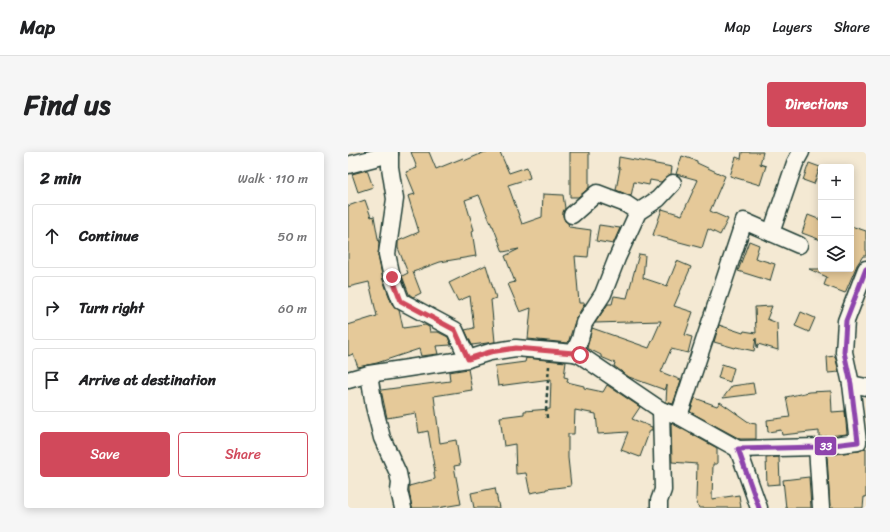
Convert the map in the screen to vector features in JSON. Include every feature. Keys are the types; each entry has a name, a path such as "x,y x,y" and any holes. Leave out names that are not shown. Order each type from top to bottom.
{"street":[{"path":"771,233 795,163 801,152"},
{"path":"348,165 390,153 395,199 387,254 392,277 401,301 455,330 468,359"},
{"path":"574,353 580,339 584,323 603,294 617,258 638,212 658,199 673,183"},
{"path":"572,215 597,193 626,204 638,212"},
{"path":"679,416 744,221 799,245"},
{"path":"348,380 369,374 468,359 490,352 516,348 574,353 580,355 661,410 679,416 738,449 817,447 862,442 858,386 844,352 846,321 866,269"},
{"path":"369,374 374,406 382,438 398,474 400,484 399,491 403,508"},
{"path":"659,508 659,501 663,490 661,410"},
{"path":"817,447 821,508"},
{"path":"738,449 759,508"}],"path":[{"path":"547,418 546,407 550,351"}],"building":[{"path":"411,152 429,152 436,169 463,158 464,161 485,152 500,152 509,173 527,167 530,178 508,185 522,224 542,217 543,194 563,195 565,208 563,216 569,227 591,230 588,257 575,256 579,303 585,303 576,318 568,343 528,339 531,308 520,312 508,284 515,282 505,256 519,249 503,252 479,195 465,200 474,230 472,231 476,256 440,262 413,272 421,293 413,297 409,294 402,276 408,273 398,248 398,241 419,232 408,196 415,194 406,172 417,168"},
{"path":"570,152 589,152 589,188 578,197 570,197"},
{"path":"742,152 763,152 760,164 766,166 760,185 730,176 736,157 741,159"},
{"path":"682,156 697,161 697,163 725,176 710,211 728,219 720,235 708,229 702,248 653,235 662,209 682,215 698,180 676,174"},
{"path":"619,157 672,167 671,174 661,182 650,180 649,185 634,182 631,196 616,190 620,168 618,168"},
{"path":"809,163 818,166 818,173 814,184 803,180"},
{"path":"367,170 373,187 358,192 352,174"},
{"path":"365,200 371,217 374,216 379,244 378,256 383,280 392,304 399,310 403,328 425,325 429,327 430,332 438,332 448,337 451,345 436,346 438,354 421,356 419,349 377,363 358,367 353,354 348,356 348,325 377,316 369,282 348,287 348,206"},
{"path":"808,215 818,219 818,239 802,233"},
{"path":"599,225 620,228 613,244 596,241"},
{"path":"854,227 866,231 866,256 863,256 854,272"},
{"path":"749,241 759,245 755,258 775,264 770,281 738,271"},
{"path":"639,254 645,255 643,278 667,286 677,261 691,267 674,306 693,312 685,335 692,337 688,353 671,349 661,372 681,380 673,404 666,402 667,385 665,390 629,377 614,366 615,363 601,357 601,355 587,348 592,328 649,348 661,321 595,323 608,304 612,304 614,296 627,298"},
{"path":"486,265 496,298 491,300 495,342 472,345 465,330 474,328 470,296 458,301 449,283"},
{"path":"809,269 818,269 818,272 854,272 845,293 824,285 827,277"},
{"path":"772,306 767,319 777,323 778,350 758,344 757,348 756,338 754,351 735,348 714,342 719,325 743,333 744,331 756,333 755,307"},
{"path":"801,312 815,318 809,332 795,326"},
{"path":"835,356 839,372 828,373 827,357"},
{"path":"526,358 566,362 564,377 568,378 567,382 584,386 584,388 603,392 607,385 640,407 632,419 652,427 652,430 650,430 640,457 621,450 628,432 598,434 596,414 575,410 574,434 568,434 568,458 571,486 546,489 530,493 526,473 516,474 515,444 504,446 500,417 524,414 524,411 550,409 551,379 498,386 495,366 525,362"},
{"path":"722,364 734,368 730,382 718,378"},
{"path":"468,369 472,390 434,396 440,443 456,440 460,465 454,466 461,504 437,508 412,508 409,486 435,479 428,431 419,433 416,413 387,418 381,390 450,381 449,372"},
{"path":"753,383 755,394 723,398 732,386"},
{"path":"831,391 832,412 845,411 847,434 819,437 819,431 782,435 781,430 768,432 767,420 790,417 786,397 809,392"},
{"path":"695,398 717,406 720,402 750,423 756,424 756,439 740,439 690,412"},
{"path":"671,423 717,448 717,464 713,464 712,499 739,495 741,508 699,508 696,500 697,464 672,462"},
{"path":"866,448 866,497 864,497 863,508 830,508 827,455 859,451"},
{"path":"779,457 780,484 767,485 766,458"},
{"path":"809,477 811,508 786,508 783,480"},
{"path":"495,488 499,508 474,508 471,493"}],"transit line":[{"name":"33","path":"759,508 738,449 817,447 858,442 851,384 844,352 846,321 866,269"}],"route":[{"path":"392,277 401,301 440,320 455,330 468,359 490,352 516,348 574,353 580,355"}]}
